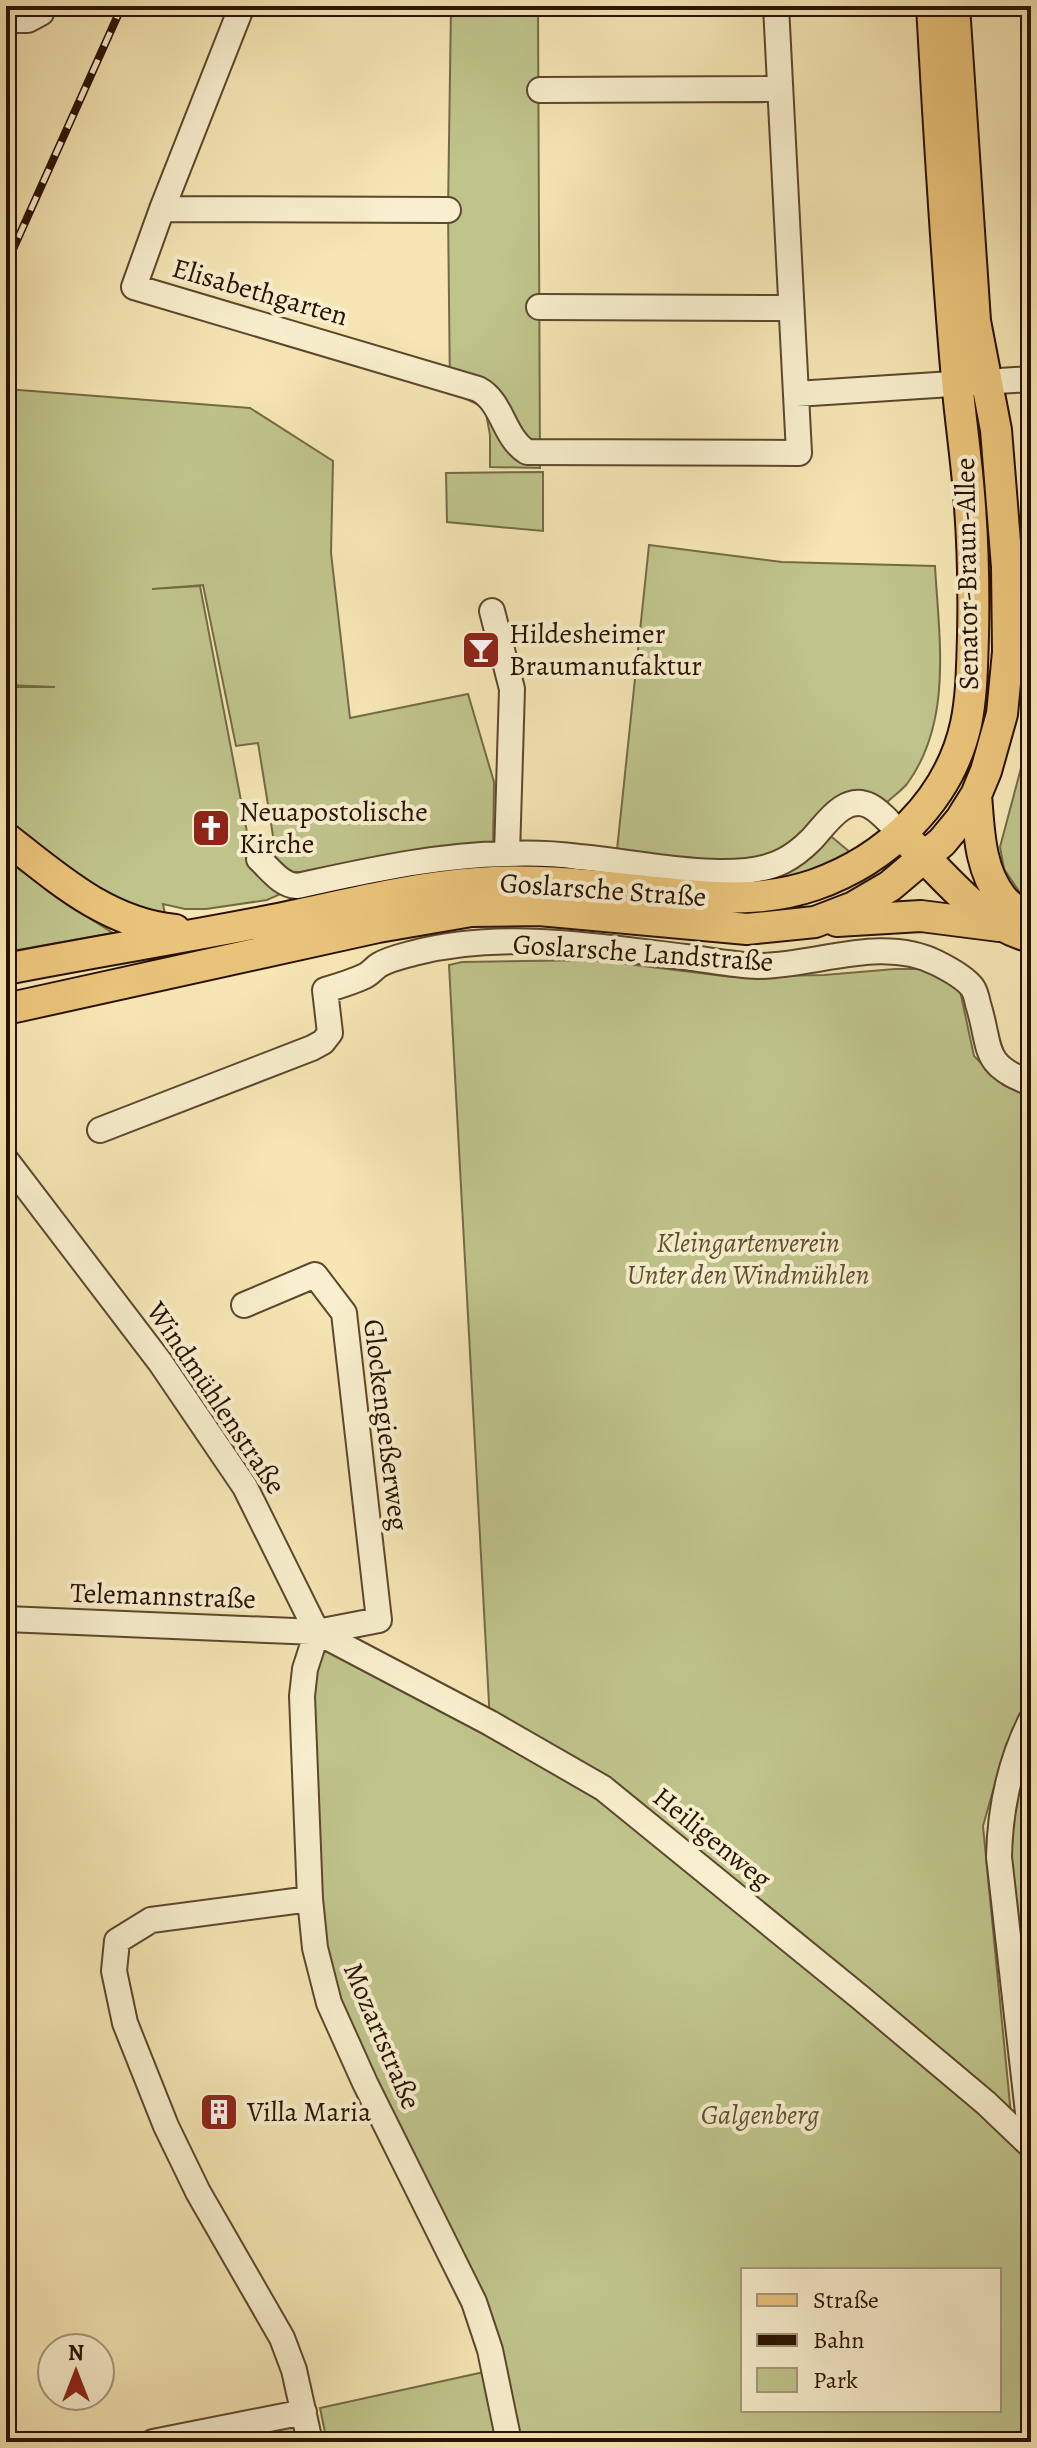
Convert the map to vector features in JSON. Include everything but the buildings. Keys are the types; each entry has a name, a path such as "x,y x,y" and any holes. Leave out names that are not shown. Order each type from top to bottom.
{"main road":[{"name":"Senator-Braun-Allee","path":"926,858 952,830 976,795 1002,714 1008,652 1007,567 996,430 972,383 932,6"},
{"name":"Senator-Braun-Allee","path":"901,834 934,798 947,774 965,729 970,703 973,621 969,494 975,321 954,6"},
{"path":"976,795 986,869 1002,898 1031,922"},
{"path":"901,834 968,901 999,926"},
{"name":"Goslarsche Straße","path":"197,932 438,887 508,881 576,884 716,899 763,897 830,879 868,860 901,834"},
{"path":"6,838 74,891 118,916 164,929 197,932"},
{"name":"Goslarsche Landstraße","path":"6,1009 432,916 504,910 582,913 718,928 781,927 815,922 854,907 926,858"},
{"path":"815,922 921,916 999,926 1031,937"},
{"path":"6,969 197,932"},
{"path":"6,983 117,962 245,948 271,951"}],"street":[{"name":"Elisabethgarten","path":"242,6 134,287 450,379 486,393 520,448 527,452 799,453 796,394"},
{"path":"776,6 796,394 1031,379"},
{"path":"6,20 28,20 42,9"},
{"path":"540,90 780,89"},
{"path":"162,209 448,210"},
{"path":"539,307 791,308"},
{"path":"492,611 512,689 507,854"},
{"path":"259,859 280,880 297,886 403,864 507,854 577,856 710,871 750,871 782,862 809,842 839,810 859,803 872,806 901,834"},
{"path":"377,965 378,927"},
{"name":"Goslarsche Landstraße","path":"100,1130 323,1042 330,1033 325,990 370,974 377,965 414,953 482,943 590,946 756,966 799,964 861,952 911,955 934,961 974,988 993,1060 1009,1075 1031,1083"},
{"name":"Windmühlenstraße","path":"6,1160 160,1362 245,1487 317,1632"},
{"name":"Glockengießerweg","path":"244,1305 315,1275 344,1313 379,1620 317,1632"},
{"name":"Telemannstraße","path":"6,1619 317,1632"},
{"name":"Mozartstraße","path":"317,1632 305,1669 302,1696 310,1899 315,1948 329,2003 365,2083 474,2302 490,2350 509,2442"},
{"name":"Heiligenweg","path":"317,1632 490,1723 603,1788 907,2036 1031,2146"},
{"path":"1031,1720 1005,1789 999,1857 1031,2139"},
{"path":"310,1899 151,1920 117,1941 114,1971 125,2023 166,2126 198,2192 282,2338 294,2370 310,2442"},
{"path":"153,2442 304,2412"}],"green space":[{"path":"451,6 538,6 540,468 490,467 490,435 485,408 450,391 448,210"},
{"path":"6,389 250,408 333,461 331,553 350,718 468,694 494,782 493,848 294,872 285,892 267,900 206,909 185,909 163,904 166,919 124,909 6,829 6,687 55,687 6,685","holes":["203,585 236,746 258,743 275,848 251,853 200,586 152,589"]},
{"path":"1031,405 1031,540 1025,412"},
{"path":"543,472 543,531 447,522 446,473"},
{"path":"649,545 782,562 935,566 940,650 937,706 922,759 905,787 884,805 875,798 776,855 749,863 682,859 617,850"},
{"path":"1031,720 1031,905 1004,869 1000,847"},
{"path":"827,833 851,853 766,885 714,880"},
{"path":"6,860 81,913 113,933 6,952"},
{"name":"Kleingartenverein Unter den Windmühlen","path":"594,960 732,977 929,969 959,986 974,1056 1003,1085 1031,1097 1031,1703 1006,1745 983,1826 1012,2125 1031,2167 1031,2442 509,2442 490,2350 329,2003 305,1669 317,1632 490,1722 449,965 462,962"},
{"path":"1031,1750 1031,2057 1009,1829 1018,1784"},
{"path":"484,2372 497,2442 327,2442 320,2408"},
{"path":"294,2423 306,2442 174,2442"}],"railway":[{"path":"6,265 122,6"}],"place":[{"name":"Hildesheimer Braumanufaktur","path":"481,650"},
{"name":"Neuapostolische Kirche","path":"211,828"},
{"name":"Villa Maria","path":"219,2112"}],"park label":[{"name":"Galgenberg","path":"760,2115"}]}
